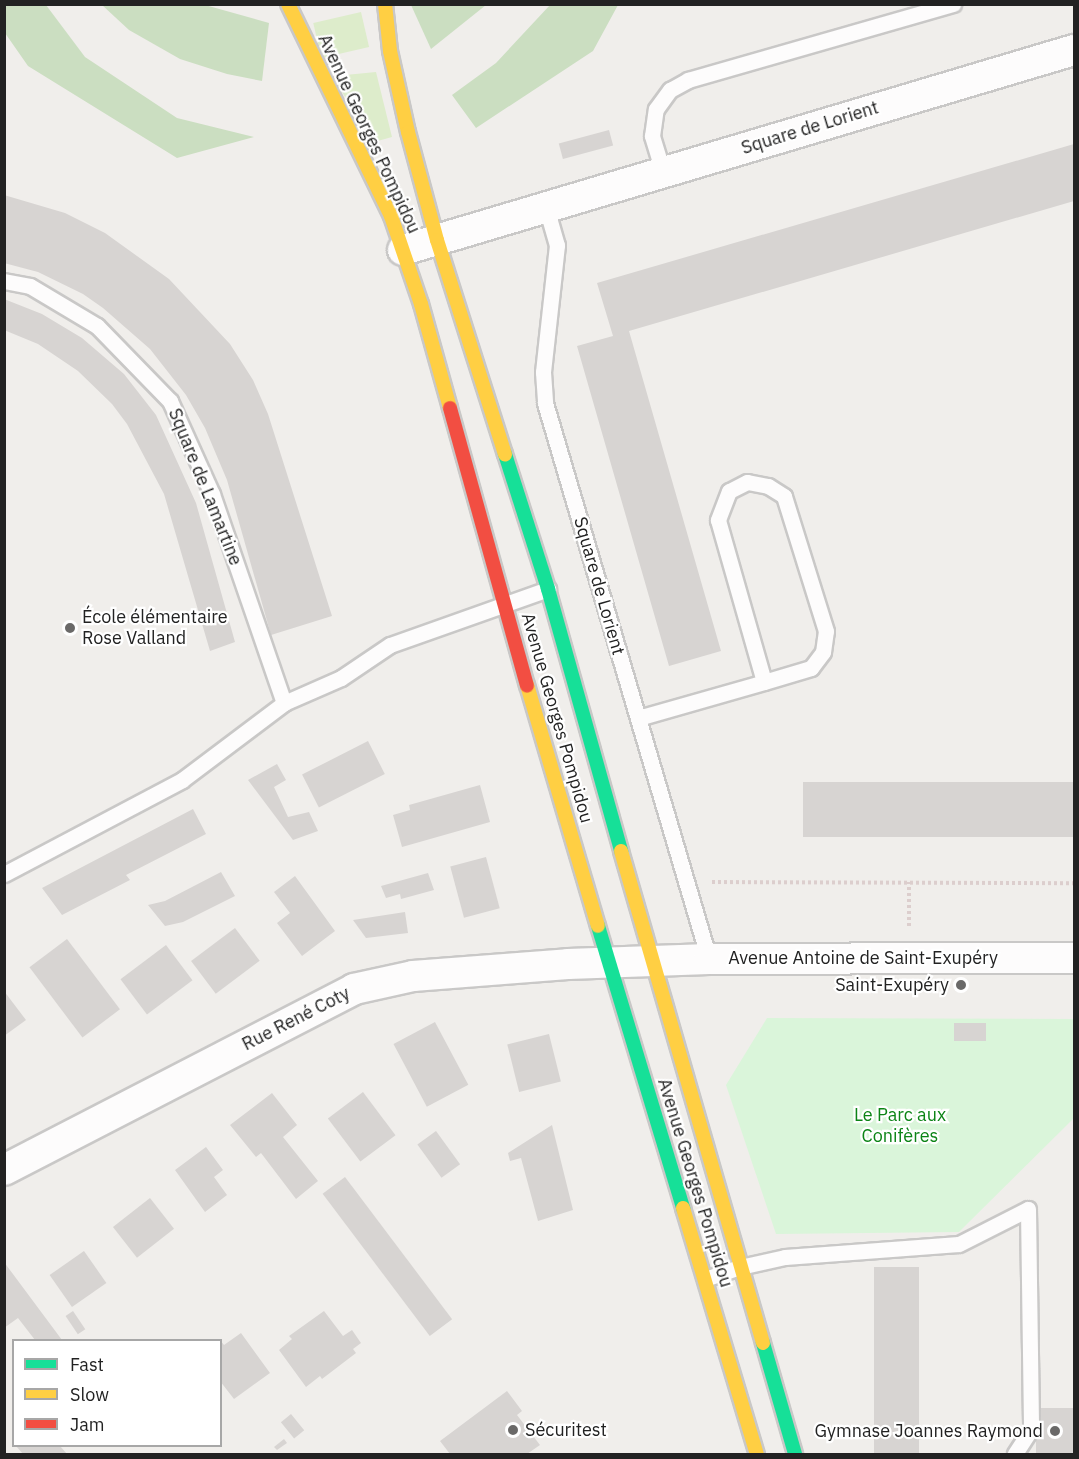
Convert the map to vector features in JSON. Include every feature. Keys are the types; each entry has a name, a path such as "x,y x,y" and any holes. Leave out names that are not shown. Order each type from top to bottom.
{"main road":[{"name":"Avenue Georges Pompidou","path":"288,4 391,216 421,304 535,715 757,1455"},
{"name":"Avenue Georges Pompidou","path":"385,4 390,51 408,132 437,240 548,589 651,962 795,1455"},
{"path":"535,715 560,735"},
{"path":"622,911 651,962"}],"street":[{"name":"Square de Lorient","path":"403,250 1074,50"},
{"name":"Avenue Antoine de Saint-Exupéry","path":"651,962 709,959 1074,958"},
{"name":"Rue René Coty","path":"4,1170 354,989 413,976 610,962 651,962"}],"lane":[{"path":"663,172 652,136 656,109 670,90 688,80 953,4"},
{"name":"Square de Lorient","path":"546,207 557,245 543,372 545,403 709,959"},
{"name":"Square de Lamartine","path":"4,281 30,286 97,326 170,401 212,494 284,703"},
{"path":"638,718 764,682 811,668 823,652 826,631 784,496 768,486 747,482 729,491 718,520 764,682"},
{"path":"4,874 182,780 284,703 341,678 390,645 548,589"},
{"path":"705,1279 740,1267 785,1257 959,1244 1028,1209 1031,1429 1015,1455"}],"path":[{"path":"687,882 1074,883"}],"green space":[{"path":"4,5 46,5 85,57 177,118 254,137 177,158 28,66 5,33"},
{"path":"102,5 205,5 269,23 262,81 227,74 180,59 129,30"},
{"path":"411,5 486,5 431,49"},
{"path":"550,5 618,5 593,51 476,128 452,95 496,63"},
{"path":"361,12 369,47 321,58 313,23"},
{"path":"376,72 392,137 374,142 340,89 335,76"},
{"name":"Le Parc aux Conifères","path":"767,1018 1074,1019 1074,1118 959,1232 776,1234 726,1085"}],"building":[{"path":"609,130 613,145 563,159 559,143"},
{"path":"1074,144 1074,201 629,331 721,651 669,666 577,346 613,336 597,283"},
{"path":"4,195 65,213 105,233 169,279 230,344 253,380 268,414 332,616 271,635 227,480 205,428 186,395 150,349 103,308 83,294 38,272 4,263"},
{"path":"4,299 42,314 82,338 124,374 156,415 196,503 235,642 210,651 164,494 127,424 112,404 78,371 38,344 4,330"},
{"path":"368,741 385,774 319,808 302,775"},
{"path":"277,764 286,780 274,787 288,817 309,812 318,831 293,840 248,780"},
{"path":"803,782 1074,782 1074,837 803,837"},
{"path":"480,785 490,822 402,847 393,815 410,810 409,805"},
{"path":"193,809 206,834 126,875 130,880 62,915 42,888"},
{"path":"486,857 500,908 464,918 450,867"},
{"path":"221,872 235,896 183,922 165,926 148,905 165,901"},
{"path":"428,873 434,890 401,899 400,894 386,898 381,886"},
{"path":"295,876 335,931 302,956 277,923 290,913 274,892"},
{"path":"405,912 408,933 366,938 353,920"},
{"path":"235,928 260,961 216,994 191,961"},
{"path":"67,939 120,1009 82,1038 29,967"},
{"path":"166,945 192,980 147,1014 120,979"},
{"path":"4,991 26,1020 4,1036"},
{"path":"435,1022 468,1085 427,1107 394,1044"},
{"path":"954,1023 986,1023 986,1041 954,1041"},
{"path":"549,1034 561,1082 519,1092 507,1044"},
{"path":"363,1092 395,1135 360,1162 328,1118"},
{"path":"272,1093 297,1125 283,1137 318,1181 296,1199 261,1153 256,1157 230,1125"},
{"path":"552,1125 573,1210 538,1221 521,1158 510,1161 508,1153"},
{"path":"436,1131 460,1164 441,1178 417,1145"},
{"path":"206,1147 223,1170 214,1177 227,1195 205,1212 175,1170"},
{"path":"345,1177 452,1319 430,1336 323,1194"},
{"path":"150,1198 174,1229 137,1258 113,1227"},
{"path":"84,1251 106,1283 72,1307 50,1275"},
{"path":"4,1262 61,1339 34,1339 18,1318 4,1328"},
{"path":"874,1267 919,1267 919,1454 874,1454"},
{"path":"73,1311 85,1329 78,1334 66,1316"},
{"path":"324,1311 343,1336 352,1330 361,1343 353,1349 356,1353 322,1379 320,1376 306,1387 279,1350 292,1339 289,1336"},
{"path":"241,1333 270,1373 234,1399 222,1384 222,1342 224,1345"},
{"path":"507,1391 522,1411 517,1415 540,1445 527,1454 450,1454 440,1441"},
{"name":"Gymnase Joannes Raymond","path":"1036,1408 1074,1408 1074,1454 1036,1454"},
{"path":"291,1414 304,1430 294,1439 281,1422"},
{"path":"284,1439 287,1443 277,1450 274,1447"},
{"path":"17,1447 61,1447 67,1454 23,1454"}],"traffic: fast":[{"path":"505,454 548,589 621,851"},
{"path":"598,926 683,1208"},
{"path":"763,1343 795,1454"}],"traffic: slow":[{"path":"288,4 391,216 421,304 450,408"},
{"path":"385,4 390,51 408,132 437,240 505,454"},
{"path":"527,685 598,926"},
{"path":"621,851 763,1343"},
{"path":"683,1208 757,1454"}],"traffic: jam":[{"path":"450,408 527,685"}],"place":[{"name":"École élémentaire Rose Valland","path":"70,628"},
{"name":"Saint-Exupéry","path":"961,985"},
{"name":"Sécuritest","path":"513,1430"},
{"name":"Gymnase Joannes Raymond","path":"1055,1431"}]}
